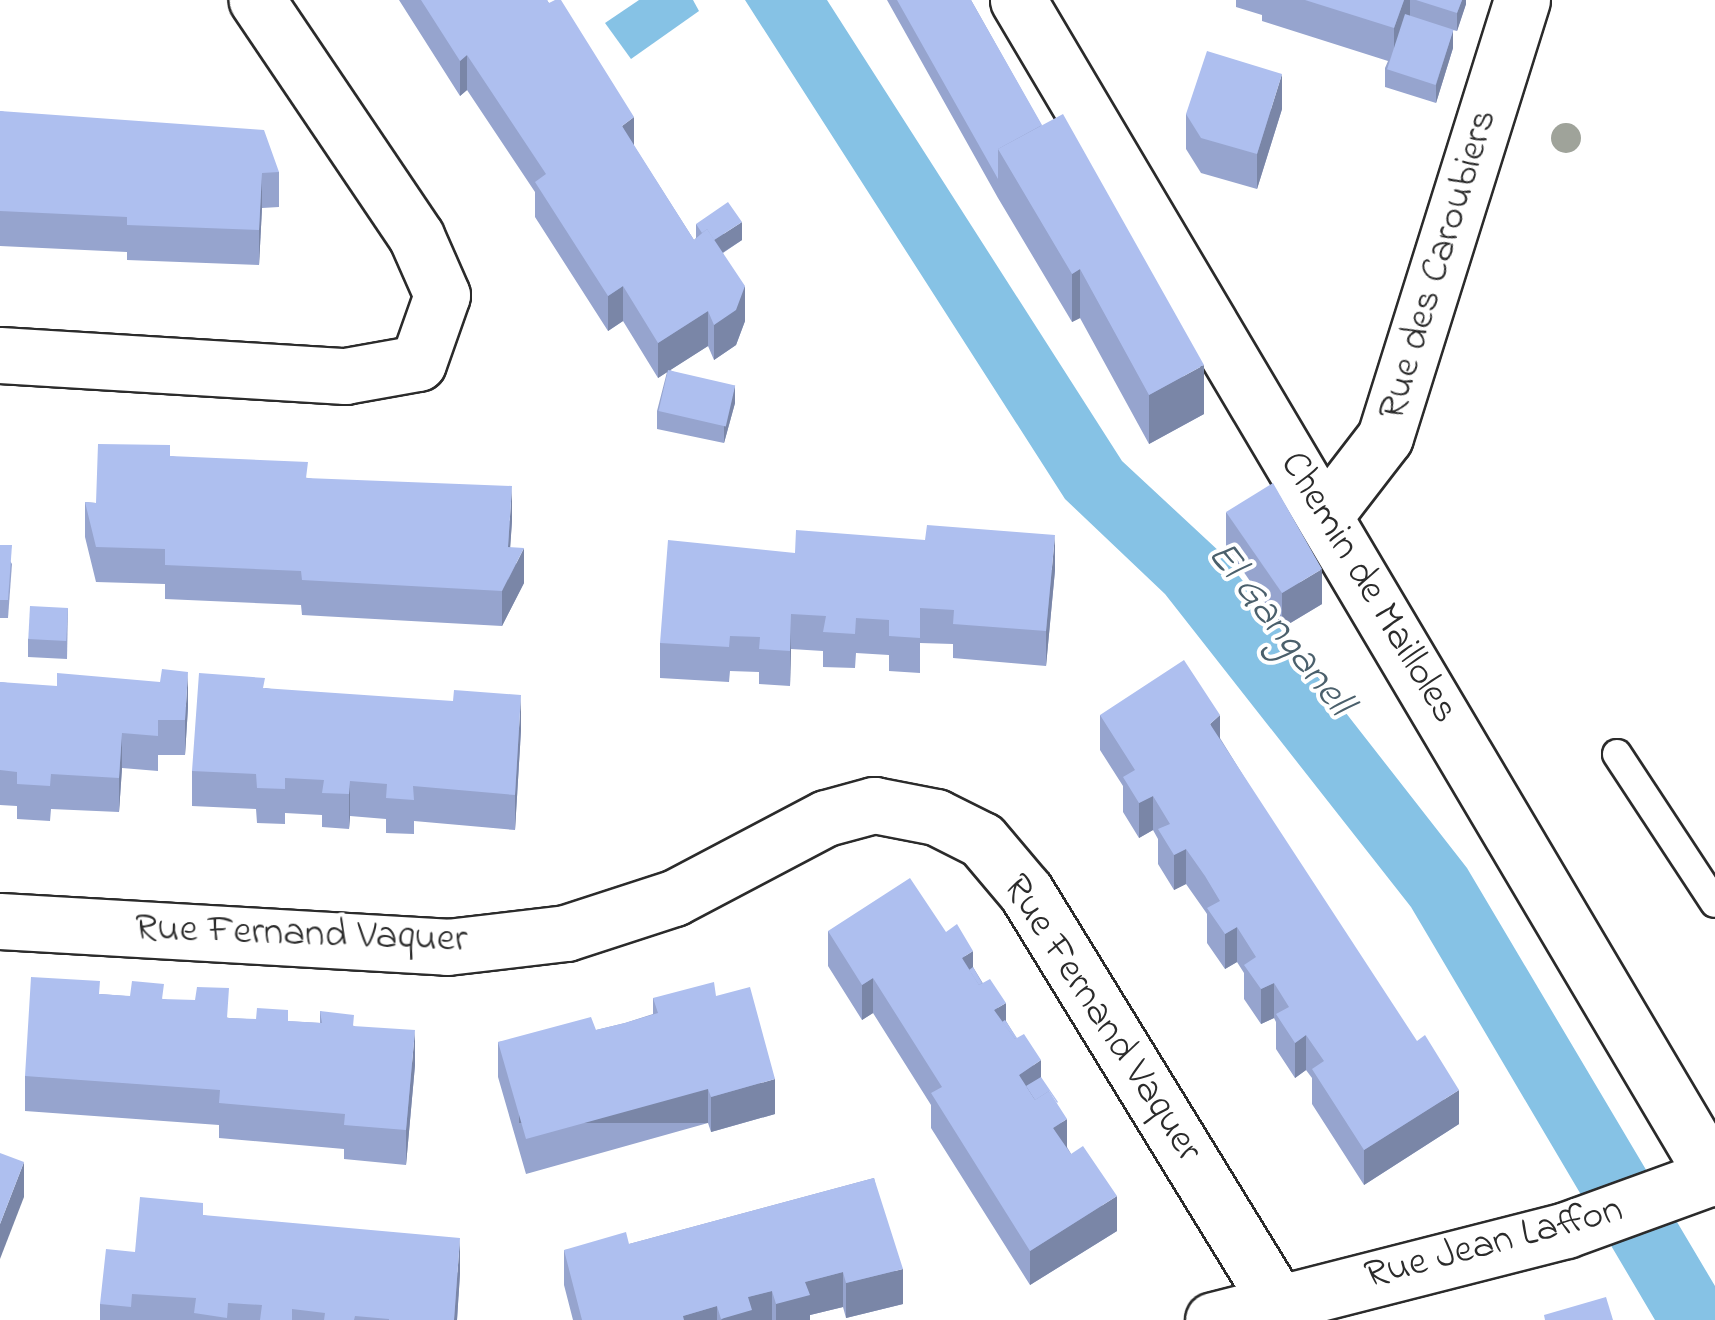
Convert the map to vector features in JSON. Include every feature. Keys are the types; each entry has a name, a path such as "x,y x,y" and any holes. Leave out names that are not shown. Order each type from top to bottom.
{"street":[{"path":"0,355 345,376 418,363 442,295 416,236 256,0"},
{"name":"Chemin de Mailloles","path":"1018,0 1326,515 1699,1183"},
{"name":"Rue des Caroubiers","path":"1326,515 1385,437 1522,0"},
{"name":"Rue Fernand Vaquer","path":"0,922 447,947 566,933 674,898 826,818 874,805 936,817 982,840 1026,892 1276,1300"},
{"name":"Rue Jean Laffon","path":"1213,1320 1276,1300 1566,1230 1699,1183"}],"lane":[{"path":"1617,754 1715,902"}],"water":[{"path":"639,0 693,0 699,11 631,59 605,23"},
{"name":"El Ganganell","path":"745,0 827,0 1122,461 1221,553 1467,868 1715,1286 1715,1320 1655,1320 1411,907 1165,594 1065,499"}],"building":[{"path":"421,0 561,0 634,117 622,126 694,240 707,229 745,286 736,310 714,325 708,311 658,343 623,286 608,296 535,182 546,174 467,55 460,61"},
{"path":"897,0 971,0 1042,125 998,149 998,179"},
{"path":"1305,0 1404,0 1394,28"},
{"path":"1416,0 1462,0 1457,13"},
{"path":"1405,14 1454,30 1436,85 1387,69"},
{"path":"1207,51 1282,74 1257,154 1201,138 1186,114"},
{"path":"0,111 264,130 279,172 262,173 259,230 127,225 127,217 0,211"},
{"path":"1063,114 1204,365 1149,395 1080,269 1072,274 998,149"},
{"path":"728,202 742,222 714,240 707,229 702,233 696,224"},
{"path":"668,370 735,386 726,426 659,411"},
{"path":"98,444 170,445 170,456 308,462 306,478 512,486 508,547 524,548 502,591 302,580 301,571 165,565 165,549 96,547 85,502 96,503"},
{"path":"1273,483 1322,569 1282,593 1226,512"},
{"path":"927,525 1055,535 1046,631 953,624 954,610 920,608 920,638 889,636 889,620 856,618 855,634 823,632 826,616 791,614 790,651 759,649 760,637 730,636 729,647 660,643 668,540 795,553 796,530 925,540"},
{"path":"0,545 12,545 8,600 0,600"},
{"path":"30,606 68,608 66,641 28,639"},
{"path":"1184,660 1220,715 1210,724 1417,1041 1425,1035 1459,1090 1364,1150 1312,1069 1324,1061 1306,1035 1295,1043 1276,1014 1289,1007 1274,983 1261,989 1244,965 1256,957 1237,927 1225,934 1207,908 1220,901 1205,876 1186,849 1174,855 1158,829 1170,824 1153,796 1139,803 1123,777 1135,770 1100,715"},
{"path":"162,669 188,672 185,720 158,720 158,736 122,733 119,778 51,774 50,786 17,784 17,772 0,770 0,682 57,686 57,673 160,682"},
{"path":"199,673 265,678 263,688 393,697 453,701 454,690 521,695 515,795 413,786 414,800 386,798 387,784 350,781 349,794 322,793 324,780 285,778 285,789 257,788 256,774 192,771"},
{"path":"910,878 946,932 957,924 973,951 962,958 979,985 990,979 1006,1003 994,1010 1015,1039 1024,1034 1041,1060 1019,1075 1035,1100 1049,1091 1067,1119 1053,1128 1071,1154 1083,1146 1117,1196 1030,1251 931,1093 942,1087 873,978 862,985 828,931"},
{"path":"973,967 982,983 979,985 969,970"},
{"path":"31,977 100,981 99,994 130,996 132,981 164,984 162,999 195,1000 197,987 229,988 227,1018 256,1019 257,1008 288,1010 288,1021 322,1023 320,1011 354,1015 353,1026 415,1030 406,1130 344,1125 345,1114 219,1103 220,1090 25,1076"},
{"path":"714,982 716,996 750,987 775,1079 711,1097 708,1089 526,1139 498,1042 591,1017 596,1030 625,1023 658,1013 653,998"},
{"path":"1041,1077 1057,1103 1049,1091 1035,1100 1026,1086"},
{"path":"0,1153 24,1162 0,1224"},
{"path":"874,1178 903,1269 846,1283 843,1272 805,1282 810,1295 776,1304 772,1291 748,1297 752,1310 721,1319 717,1306 683,1316 684,1320 582,1320 564,1250 626,1232 629,1244"},
{"path":"140,1197 203,1203 203,1215 460,1238 454,1320 355,1316 354,1320 324,1320 325,1313 292,1309 292,1320 260,1320 262,1305 228,1303 227,1318 194,1313 196,1298 132,1294 131,1307 100,1304 106,1249 135,1252"},
{"path":"1606,1297 1613,1320 1545,1320 1544,1315"}]}
